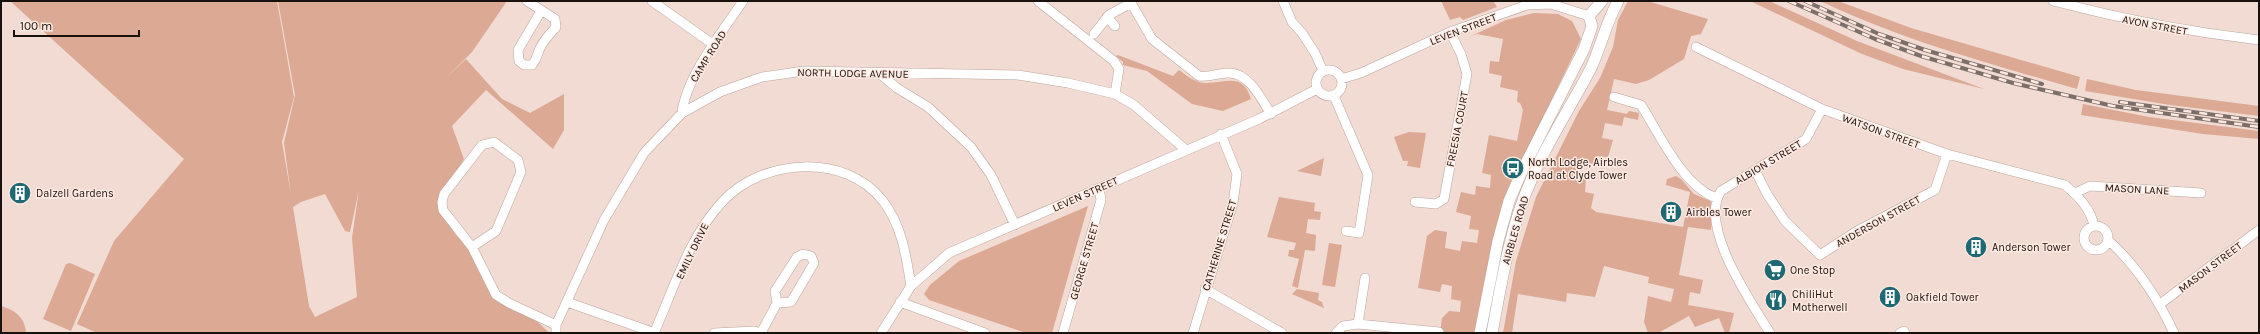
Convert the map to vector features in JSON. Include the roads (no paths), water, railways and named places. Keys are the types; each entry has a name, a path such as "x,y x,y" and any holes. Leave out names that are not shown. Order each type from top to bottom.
{"main road":[{"name":"AIRBLES ROAD","path":"1480,333 1498,241 1510,201 1523,169 1584,49 1592,17 1602,1"},
{"name":"AIRBLES ROAD","path":"1492,333 1506,255 1526,190 1590,69 1602,44 1607,23 1618,1"},
{"path":"1605,12 1607,23 1598,28 1592,17 1605,12"}],"street":[{"path":"527,1 555,19 556,27 547,37 540,49 538,58 532,65 524,65 519,61 518,50 541,11"},
{"path":"652,1 714,45"},
{"name":"CAMP ROAD","path":"682,114 684,99 693,77 743,1"},
{"path":"1038,1 1114,61 1119,69 1115,94"},
{"path":"1283,1 1292,22 1302,33 1315,53 1323,71"},
{"name":"AVON STREET","path":"2053,1 2099,13 2174,29 2259,40"},
{"path":"1094,34 1107,17 1115,10 1131,2 1152,39 1162,49 1199,76 1205,77 1230,73 1245,79 1270,114"},
{"name":"LEVEN STREET","path":"1341,79 1361,73 1450,32 1527,6 1550,4 1592,17"},
{"path":"1107,17 1115,26"},
{"name":"FREESIA COURT","path":"1415,202 1436,204 1444,198 1467,74 1461,54 1450,32"},
{"name":"WATSON STREET","path":"1696,47 1822,109 1947,154 2064,186 2074,193"},
{"name":"NORTH LODGE AVENUE","path":"556,329 604,220 644,154 682,114 720,92 762,77 804,71 1018,75 1068,83 1115,94 1134,105 1186,150"},
{"path":"1323,71 1334,71 1341,79 1341,88 1334,96 1324,96 1317,89 1316,79 1323,71"},
{"path":"879,73 897,88 928,107 971,147 991,175 1015,225"},
{"name":"LEVEN STREET","path":"881,333 911,286 949,253 1270,114 1317,89"},
{"path":"1334,96 1368,175 1359,233 1346,231"},
{"path":"1614,97 1641,105 1685,176 1705,194 1716,198 1718,233 1729,263 1770,333"},
{"name":"ALBION STREET","path":"1716,198 1721,191 1806,139 1822,109"},
{"name":"CATHERINE STREET","path":"1192,333 1233,203 1237,174 1221,134"},
{"path":"472,247 496,231 522,172 518,160 494,142 482,145 444,194 442,202 443,210 472,247 496,295 556,329"},
{"name":"ANDERSON STREET","path":"1755,170 1767,194 1785,221 1820,255 1857,231 1935,190 1947,154"},
{"name":"EMILY DRIVE","path":"655,333 704,224 723,201 739,188 753,179 775,171 812,167 838,171 864,184 882,199 897,223 904,246 911,286"},
{"name":"MASON LANE","path":"2074,193 2090,186 2201,193"},
{"name":"GEORGE STREET","path":"1063,333 1101,200 1099,188"},
{"path":"2074,193 2088,210 2094,226"},
{"path":"2094,226 2105,229 2108,240 2129,262 2160,304 2171,330"},
{"path":"2094,226 2084,233 2086,245 2092,250 2100,249 2108,240"},
{"name":"MASON STREET","path":"2160,304 2259,230"},
{"path":"714,333 755,331 760,333 777,303 775,291 797,257 803,254 810,256 814,263 791,302 777,303"},
{"path":"1358,324 1365,278"},
{"path":"1205,289 1282,333"},
{"path":"567,302 655,333"},
{"path":"900,302 985,333"},
{"path":"1336,333 1343,326 1358,324 1439,332"}],"railway":[{"path":"1789,1 1875,39 1921,56 2013,83 2113,106 2259,127"},
{"path":"1805,1 1879,34 1925,50 2042,84"},
{"path":"2120,102 2259,121"}],"place":[{"name":"North Lodge, Airbles Road at Clyde Tower","path":"1513,168"},
{"name":"Dalzell Gardens","path":"20,193"},
{"name":"Airbles Tower","path":"1671,212"},
{"name":"Anderson Tower","path":"1976,247"},
{"name":"One Stop","path":"1775,270"},
{"name":"Oakfield Tower","path":"1890,297"},
{"name":"ChiliHut Motherwell","path":"1776,300"}]}
